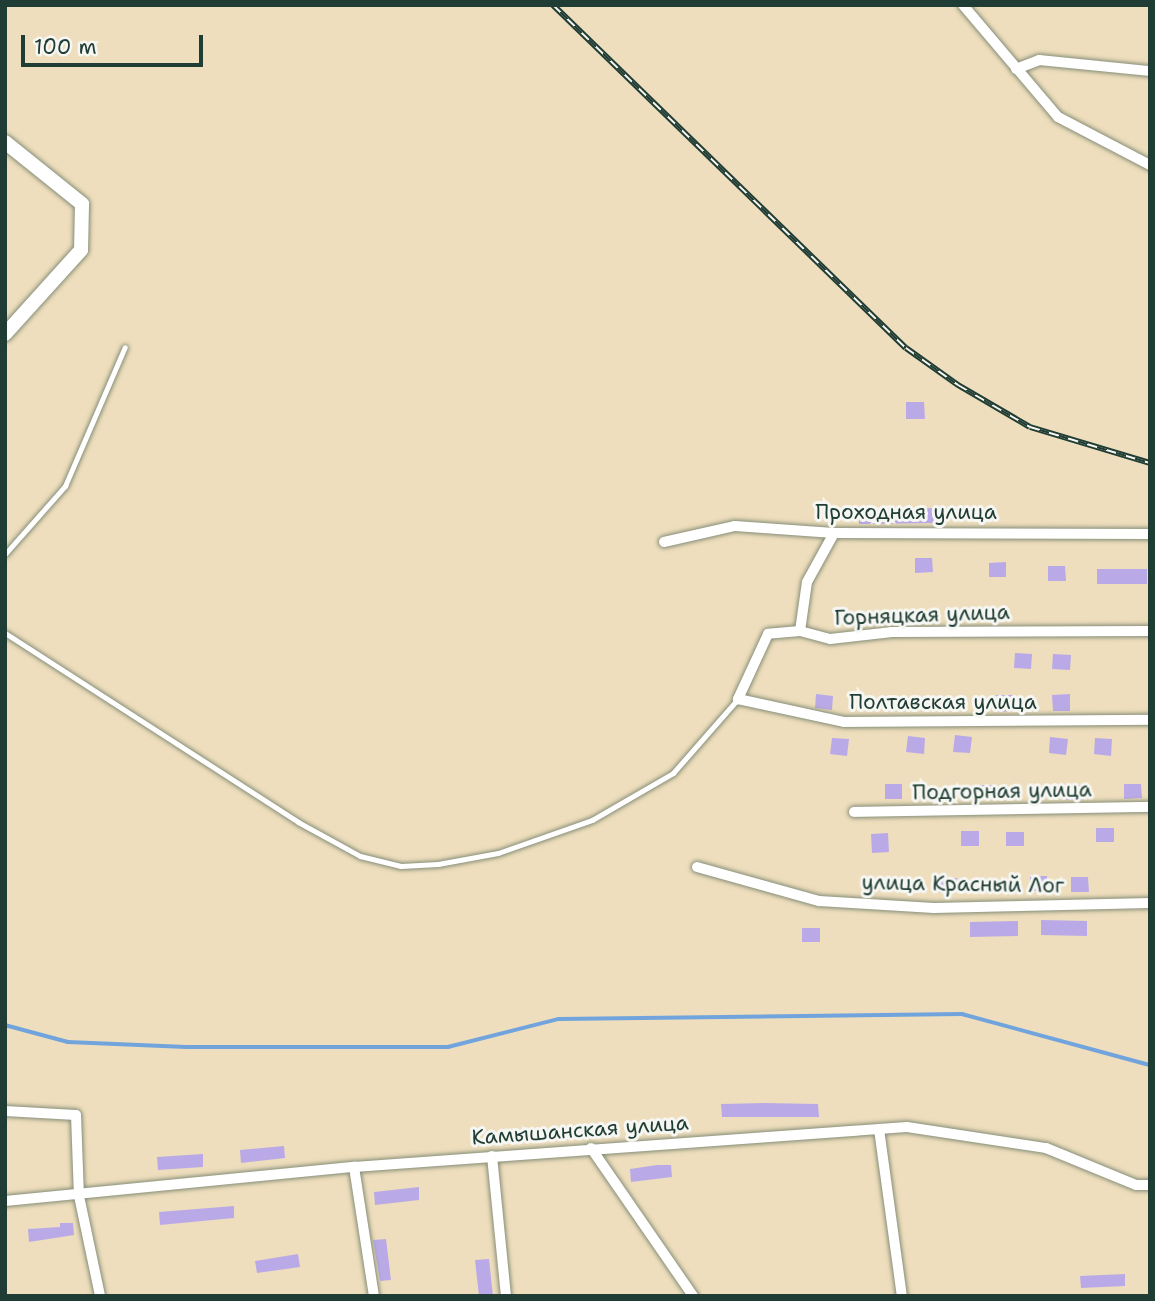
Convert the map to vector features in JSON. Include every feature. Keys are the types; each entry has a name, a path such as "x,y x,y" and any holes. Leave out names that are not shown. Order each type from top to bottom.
{"street":[{"path":"963,5 1058,117 1150,165"},
{"path":"1016,69 1039,60 1150,71"},
{"path":"5,142 82,204 81,250 5,334"},
{"name":"Проходная улица","path":"664,542 735,526 834,533 1150,534"},
{"path":"800,632 807,582 834,533"},
{"name":"Горняцкая улица","path":"738,699 768,634 800,632 830,639 892,632 1150,631"},
{"name":"Полтавская улица","path":"738,699 844,722 1150,720"},
{"name":"Подгорная улица","path":"855,812 1150,807"},
{"name":"улица Красный Лог","path":"697,867 819,901 934,908 1150,903"},
{"path":"5,1111 76,1115 79,1196 100,1296"},
{"name":"Камышанская улица","path":"5,1201 79,1196 354,1167 907,1127 1046,1148 1136,1185 1150,1185"},
{"path":"879,1129 902,1296"},
{"path":"591,1148 693,1296"},
{"path":"492,1156 506,1296"},
{"path":"354,1167 374,1296"}],"lane":[{"path":"5,554 65,486 125,347"},
{"path":"5,633 298,822 360,856 381,864 401,866 430,865 498,853 592,820 673,773 738,699"}],"building":[{"path":"906,402 924,402 925,419 906,419"},
{"path":"937,508 937,523 859,524 859,510"},
{"path":"915,558 932,558 933,572 915,573"},
{"path":"1006,562 1006,577 989,577 989,563"},
{"path":"1048,566 1065,566 1066,581 1048,581"},
{"path":"1097,569 1147,569 1147,584 1097,584"},
{"path":"1015,653 1032,654 1031,669 1014,668"},
{"path":"1053,654 1071,655 1070,670 1052,669"},
{"path":"816,694 833,696 832,710 815,708"},
{"path":"1070,694 1070,711 1053,711 1052,695"},
{"path":"996,695 1013,695 1013,711 996,712"},
{"path":"955,735 972,737 970,753 953,752"},
{"path":"908,736 925,738 924,754 906,752"},
{"path":"1050,737 1068,739 1066,755 1049,753"},
{"path":"832,738 849,739 847,756 830,754"},
{"path":"1095,738 1112,739 1111,756 1094,754"},
{"path":"885,784 902,784 902,799 885,799"},
{"path":"1124,784 1141,784 1142,798 1124,799"},
{"path":"979,785 996,785 996,799 979,799"},
{"path":"1066,785 1083,785 1084,800 1066,800"},
{"path":"1096,828 1114,828 1114,842 1096,842"},
{"path":"961,831 979,831 979,846 961,846"},
{"path":"1006,832 1024,832 1024,846 1006,846"},
{"path":"888,833 889,852 872,853 871,834"},
{"path":"1030,876 1047,876 1047,891 1030,891"},
{"path":"1071,877 1088,877 1089,892 1071,892"},
{"path":"939,878 957,878 957,892 939,893"},
{"path":"1041,920 1087,921 1087,936 1041,935"},
{"path":"1018,921 1018,936 970,937 970,922"},
{"path":"802,928 820,928 820,942 802,942"},
{"path":"721,1104 818,1104 819,1117 722,1117"},
{"path":"284,1146 285,1158 241,1163 240,1150"},
{"path":"203,1154 203,1167 158,1170 157,1157"},
{"path":"671,1165 672,1177 631,1182 630,1169"},
{"path":"419,1187 419,1200 375,1205 374,1192"},
{"path":"234,1206 234,1218 160,1225 159,1212"},
{"path":"60,1223 73,1223 74,1235 29,1242 28,1229 60,1227"},
{"path":"386,1239 391,1280 380,1281 373,1240"},
{"path":"298,1254 300,1267 257,1273 255,1261"},
{"path":"489,1259 493,1296 479,1296 475,1260"},
{"path":"1125,1274 1125,1286 1081,1288 1080,1276"}],"waterway":[{"path":"5,1025 68,1042 186,1047 448,1047 559,1019 962,1014 1150,1065"}],"railway":[{"path":"553,5 906,348 958,385 1030,427 1150,463"}]}
